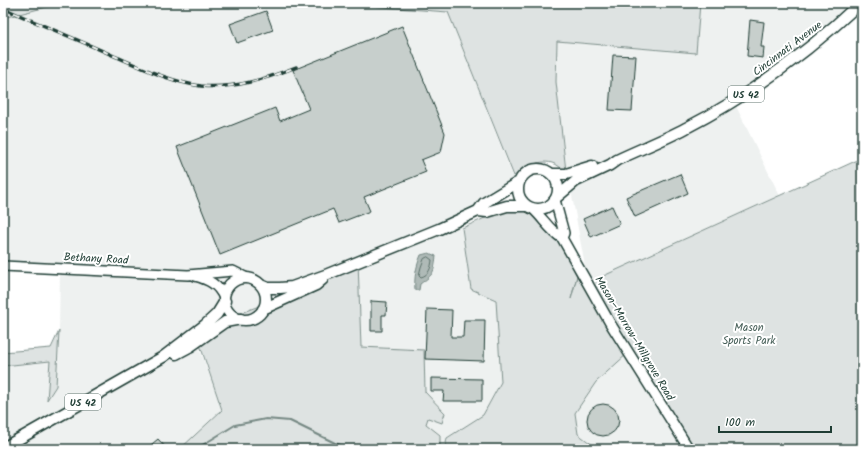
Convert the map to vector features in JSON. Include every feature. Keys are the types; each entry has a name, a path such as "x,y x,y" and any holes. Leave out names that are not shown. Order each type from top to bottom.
{"main road":[{"name":"Cincinnati Avenue","path":"556,199 576,181 610,165 617,160 685,129 744,96 808,50 860,3"},
{"name":"Cincinnati Avenue","path":"552,174 566,174 582,170 608,160 617,160"},
{"name":"US 42","path":"260,285 268,288 286,288 328,274 439,229 478,211 484,203 518,183 525,174 533,169 543,169 552,174"},
{"path":"552,174 558,187 556,199"},
{"path":"518,183 519,196 530,207"},
{"name":"US 42","path":"478,211 487,212 507,206 543,209 548,207 556,199"},
{"name":"US 42","path":"263,309 316,285 328,274"},
{"path":"247,278 254,280 260,285 264,290 266,297 263,309 258,315 251,318 241,319 232,315 228,310 224,299 229,286 234,281 247,278"},
{"name":"US 42","path":"3,448 163,357 218,314 224,299"},
{"name":"US 42","path":"163,357 169,357 191,346 225,322 241,319"}],"street":[{"name":"Mason–Morrow–Millgrove Road","path":"556,199 564,233 562,238"},
{"name":"Mason–Morrow–Millgrove Road","path":"530,207 542,218 556,235 562,238 610,323 689,449"},
{"name":"Bethany Road","path":"3,266 188,274 233,271 247,278"},
{"name":"Bethany Road","path":"188,274 204,278 213,283 220,290 224,299"}],"shaded area":[{"path":"63,3 329,3 448,12 515,182 472,208 459,214 441,228 460,219 471,289 496,300 501,382 483,415 447,438 445,449 440,449 440,435 426,424 428,418 425,392 424,350 361,348 358,262 276,297 196,339 222,410 180,449 3,449 3,366 51,361 47,399 56,386 60,269 3,266 3,18"},
{"path":"700,3 860,3 734,102 780,196 588,283 571,190 600,171 620,165 654,143 567,173 556,82 557,41 696,53"},
{"path":"628,352 685,449 598,449 578,434 575,413 596,382"}],"green space":[{"path":"3,3 63,3 3,18"},
{"path":"329,3 700,3 696,53 557,41 556,82 566,171 558,165 542,162 527,167 514,176 448,12"},
{"name":"Mason Sports Park","path":"862,158 862,449 685,449 628,353 596,382 575,413 578,434 598,449 445,449 447,438 483,415 501,382 496,300 471,289 462,228 501,211 515,209 527,212 536,216 560,241 577,276 588,283"},
{"path":"358,261 361,347 424,350 425,392 445,413 442,423 428,418 426,424 440,435 440,449 180,449 222,410 198,339 239,318 238,314 275,300"},
{"path":"59,331 56,386 47,400 50,361 3,366 3,352 51,348"}],"water":[{"path":"429,253 436,256 434,270 428,278 420,284 419,290 415,290 415,277 419,259 421,255"}],"building":[{"path":"266,11 273,30 237,43 230,24"},
{"path":"750,20 764,22 761,47 764,47 763,58 747,56"},
{"path":"402,26 445,133 441,152 421,160 426,172 364,197 370,211 339,223 333,209 220,255 177,147 275,108 280,121 309,109 293,70"},
{"path":"613,55 636,56 632,111 609,110"},
{"path":"680,174 688,193 635,217 626,197"},
{"path":"612,206 620,224 591,237 583,219"},
{"path":"371,301 387,302 386,315 382,315 382,331 371,331"},
{"path":"427,309 452,310 451,337 463,337 464,320 485,320 484,361 425,359"},
{"path":"431,378 482,379 482,401 443,401 444,391 431,391"},
{"path":"603,404 614,409 619,420 614,431 603,436 592,431 587,420 592,409"},
{"path":"158,439 167,449 146,449"}],"waterway":[{"path":"196,449 235,425 266,419 290,421 335,443 352,449"}],"railway":[{"path":"3,8 167,78 189,84 213,87 226,86 250,82 296,67"}]}
